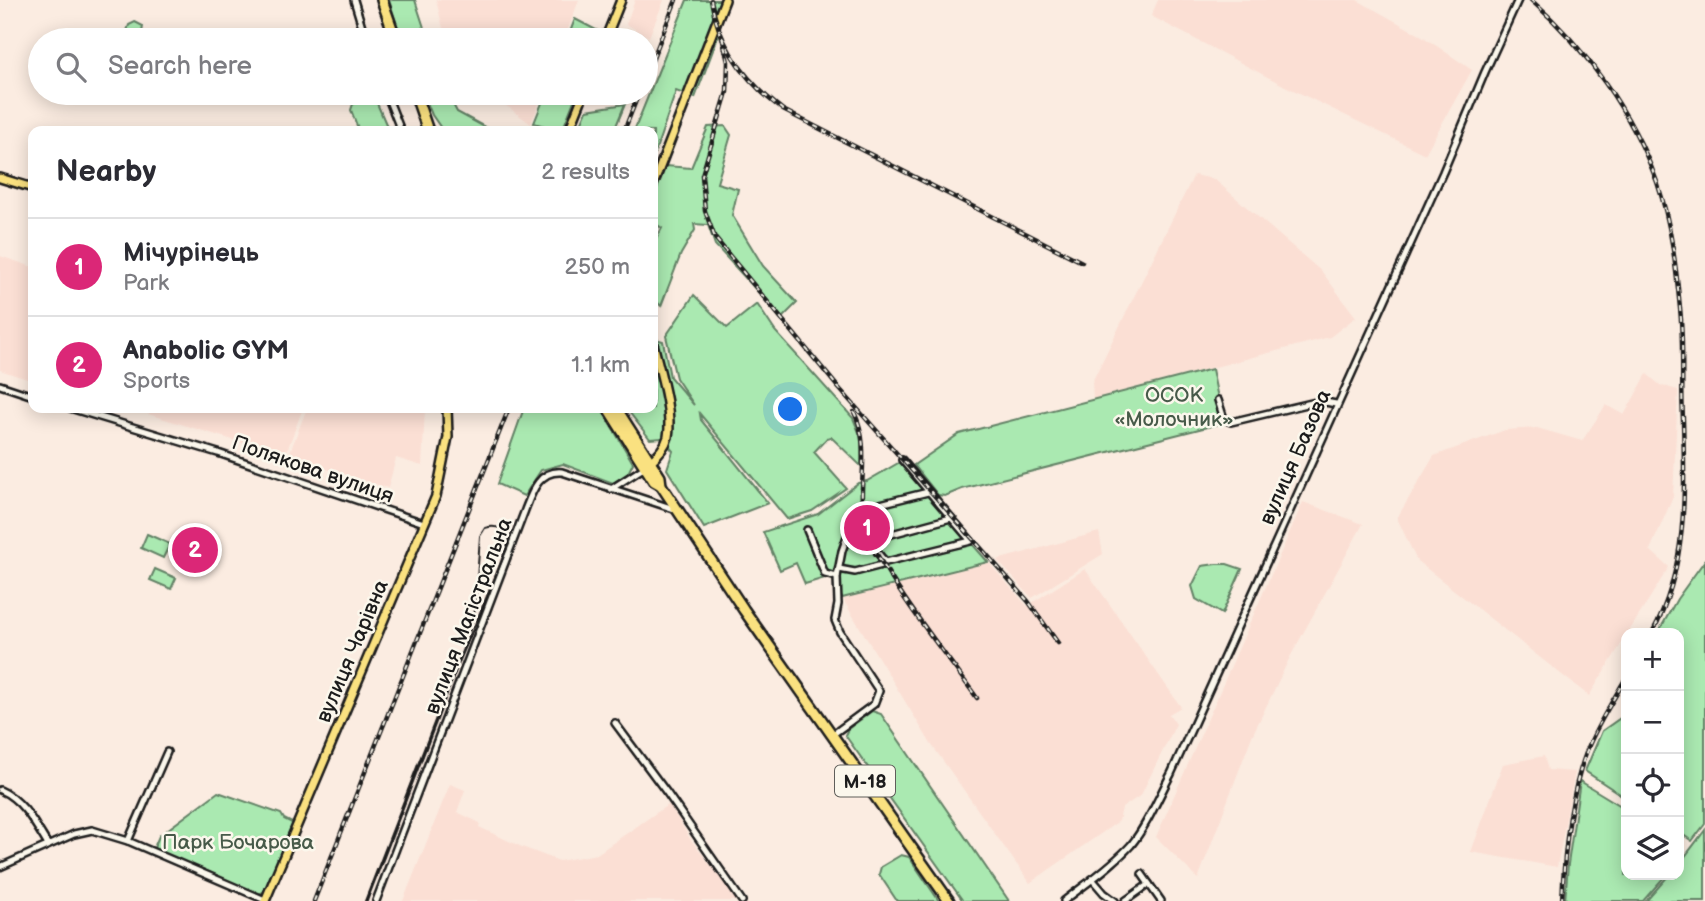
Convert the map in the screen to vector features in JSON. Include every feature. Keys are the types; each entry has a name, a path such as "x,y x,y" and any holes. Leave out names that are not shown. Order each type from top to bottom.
{"highway":[{"path":"382,0 392,28"},
{"path":"419,105 427,126"},
{"name":"М-18","path":"612,413 660,477 661,485 744,610 949,901"},
{"name":"М-18","path":"619,413 648,464"}],"main road":[{"path":"610,28 621,0"},
{"path":"658,172 725,0"},
{"path":"571,126 579,105"},
{"path":"0,178 28,186"},
{"path":"648,464 664,445 668,433 668,415 658,367"},
{"name":"вулиця Чарівна","path":"265,901 424,523 442,474 448,438 447,413"}],"street":[{"path":"354,0 362,28"},
{"name":"вулиця Базова","path":"1065,901 1132,843 1142,830 1171,774 1518,0"},
{"path":"391,105 399,126"},
{"path":"0,386 28,394"},
{"path":"1218,400 1224,419 1231,422 1320,401 1336,404"},
{"name":"Полякова вулиця","path":"86,413 218,453 424,523"},
{"path":"864,508 868,532 881,558 886,562 971,541 902,460"},
{"path":"611,489 648,464"},
{"name":"вулиця Магістральна","path":"376,901 533,492 547,474 557,471 677,510"},
{"path":"832,734 874,704 880,691 835,620 838,604 837,577 848,530 855,514 864,508 928,492"},
{"path":"873,539 951,518"},
{"path":"807,530 825,574 837,577"},
{"path":"839,569 855,572 882,565"},
{"path":"615,723 742,901"},
{"path":"128,841 167,752"},
{"path":"0,790 17,800 48,845"},
{"path":"0,867 74,834 92,830 128,841 265,901"},
{"path":"1142,874 1161,901"},
{"path":"1092,879 1115,901"},
{"path":"1125,901 1149,884"},
{"path":"1104,893 1105,901"}],"shaded area":[{"path":"436,0 579,0 568,28 443,28"},
{"path":"635,0 664,0 653,28 633,28 626,24"},
{"path":"1158,0 1357,0 1422,36 1472,70 1425,154 1285,86 1151,16"},
{"path":"505,105 538,105 531,124"},
{"path":"1194,175 1214,179 1322,272 1356,317 1330,337 1093,399 1092,382"},
{"path":"0,256 28,265 28,379 0,370"},
{"path":"1647,374 1660,385 1678,390 1673,497 1650,550 1669,567 1631,628 1621,628 1621,644 1589,696 1417,561 1397,518 1434,456 1505,430 1537,428 1582,441 1606,405 1624,415"},
{"path":"148,413 301,413 285,456"},
{"path":"305,413 425,413 422,466 396,458 388,488 288,457"},
{"path":"1303,502 1363,524 1289,659 1252,736 1198,879 1156,837"},
{"path":"1099,532 1103,554 1032,598 997,560"},
{"path":"988,562 1027,606 1085,569 1181,707 1169,714 1176,724 1141,795 1122,808 1119,821 1030,883 931,744 842,598"},
{"path":"1544,756 1548,770 1575,772 1557,867 1471,852 1503,764"},
{"path":"450,784 465,790 457,812 480,823 479,827 559,861 597,854 669,804 691,840 739,901 403,901"}],"green space":[{"path":"389,0 415,0 424,28 398,28"},
{"path":"687,0 725,0 713,29 719,34 695,98 676,91 658,143 658,126 636,126 645,105 658,105 658,72"},
{"path":"575,19 592,28 572,28"},
{"path":"135,22 143,28 128,28"},
{"path":"353,105 378,105 387,126 357,126 351,110"},
{"path":"428,105 453,105 457,112 483,126 440,126"},
{"path":"541,105 572,105 564,126 534,123"},
{"path":"625,105 616,126 580,126 587,110"},
{"path":"725,126 731,135 717,183 738,189 732,215 763,266 797,303 782,318 715,245 708,225 694,224 695,230 681,254 661,306 658,303 658,236 662,228 658,228 658,165 691,168 708,127"},
{"path":"694,295 727,328 757,304 775,331 853,418 861,437 861,466 831,437 814,452 846,488 812,511 787,519 700,414 701,420 768,503 704,528 667,469 673,451 662,438 650,439 630,413 658,413 658,340 663,341 670,377 694,405 676,378 666,336"},
{"name":"ОСОК «Молочник»","path":"1212,369 1223,423 962,489 945,496 938,495 914,465 959,434"},
{"path":"522,413 604,413 633,463 627,475 613,483 563,464 541,470 524,496 497,484"},
{"path":"900,462 988,562 842,598 840,579 828,577 805,584 796,563 780,570 763,532 818,514 858,483 867,481"},
{"path":"147,534 170,544 163,558 141,548"},
{"path":"1705,560 1705,824 1692,841 1684,835 1684,628 1661,628 1677,599"},
{"path":"1216,564 1242,569 1222,614 1196,599 1192,586 1202,566"},
{"path":"155,569 176,578 171,589 150,580"},
{"path":"872,711 881,714 1009,901 963,901 845,735 848,729"},
{"path":"1621,718 1621,795 1585,771 1602,731"},
{"path":"1580,781 1621,806 1621,880 1662,880 1643,901 1565,901"},
{"name":"Парк Бочарова","path":"218,792 281,814 284,819 294,824 264,892 258,894 153,850 159,836"},
{"path":"1705,830 1705,901 1646,901 1665,880 1684,880 1684,857"},
{"path":"901,855 909,857 939,901 897,901 879,874 881,867"}],"tram line":[{"path":"365,901 469,633 475,609 480,536 485,528 498,528 507,535 509,544 460,660 367,901"}],"railway":[{"path":"658,46 676,0"},
{"path":"711,0 720,33 736,62 757,88 783,110 1082,262"},
{"path":"1531,0 1588,60 1621,107 1647,156 1662,197 1669,229 1681,322 1684,502 1672,582 1654,628"},
{"path":"722,37 728,62 727,92 702,175 705,211 715,238 837,386 1028,601 1058,643"},
{"path":"626,126 634,105"},
{"path":"854,412 862,442 863,518 871,543 908,604 977,698"},
{"path":"314,901 507,413"},
{"path":"1562,901 1569,824 1581,767 1595,732 1621,687"}],"place":[{"name":"Мічурінець","path":"867,528"},
{"name":"Anabolic GYM","path":"195,550"}]}
